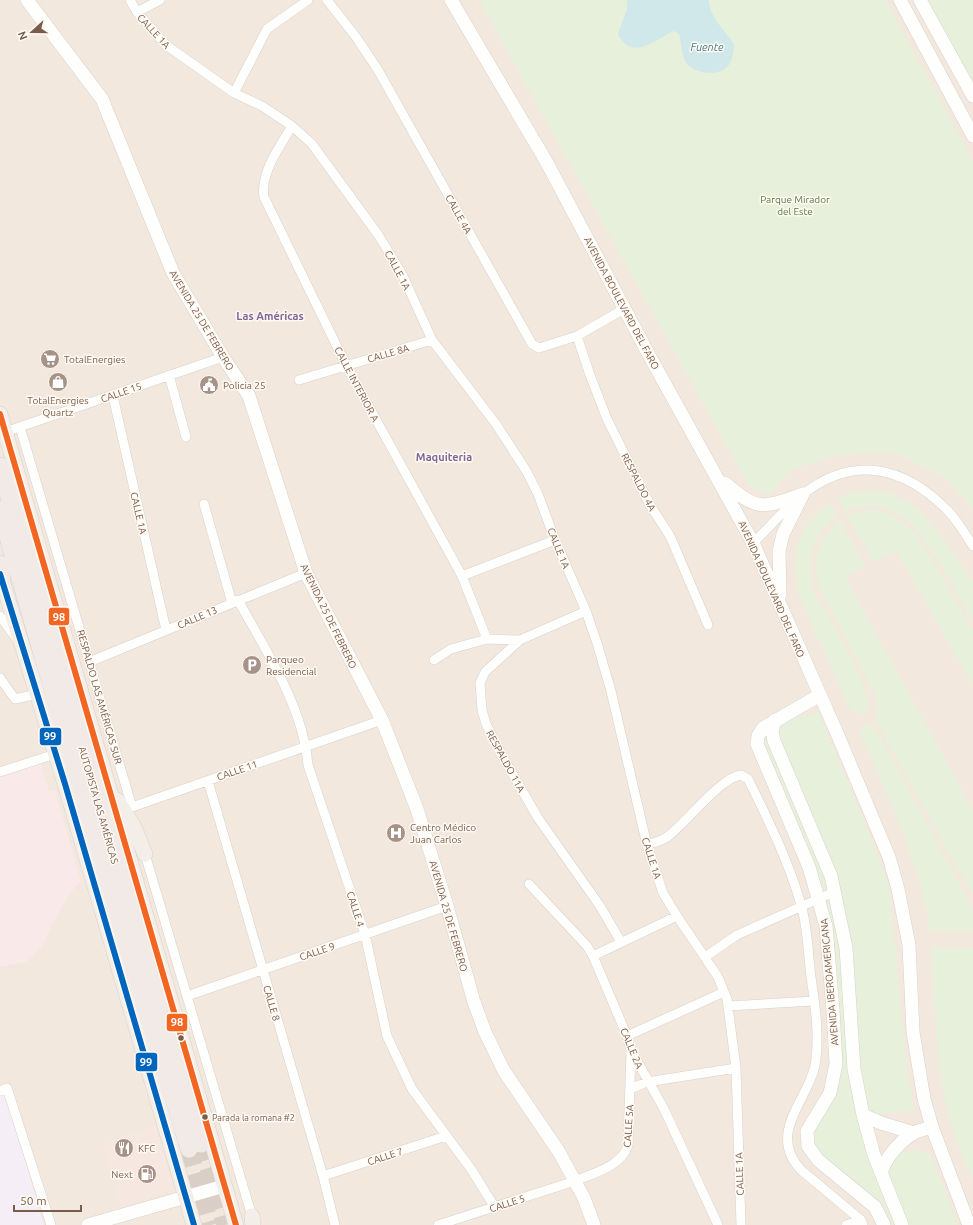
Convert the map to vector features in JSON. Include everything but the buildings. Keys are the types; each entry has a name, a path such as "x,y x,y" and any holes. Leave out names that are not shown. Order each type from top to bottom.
{"highway":[{"name":"AUTOPISTA LAS AMÉRICAS","path":"0,466 128,903 195,1146 134,968 0,510"},
{"path":"0,564 1,578"}],"main road":[{"path":"0,414 236,1225"},
{"path":"1,578 55,754 194,1225"},
{"path":"105,775 118,802 134,827 146,854"}],"street":[{"name":"AVENIDA 25 DE FEBRERO","path":"27,0 102,99 173,273 223,357 249,396 306,574 382,720 417,809 448,906 474,1002 485,1032 504,1071 559,1152 575,1181 594,1225"},
{"name":"CALLE 1A","path":"130,0 137,12 166,45 234,93 262,106 292,126 312,144 379,236 402,276 432,340 496,424 527,472 538,494 555,540 586,611 611,691 647,845 664,893 677,916 718,977 728,1006 736,1068 741,1225"},
{"path":"137,12 160,0"},
{"path":"234,93 267,29 308,0"},
{"name":"CALLE 4A","path":"327,0 356,37 378,70 532,344 539,348 577,336 624,309"},
{"name":"AVENIDA BOULEVARD DEL FARO","path":"451,0 546,161 624,309 754,543 889,857 898,889 909,945 913,1032 924,1099 932,1127 969,1225"},
{"path":"900,0 968,113 973,136"},
{"path":"920,0 973,96"},
{"name":"CALLE INTERIOR A","path":"292,126 275,154 265,179 262,189 264,197 346,365 462,576 487,639"},
{"name":"RESPALDO 4A","path":"577,336 607,419 650,505 670,536 708,625"},
{"name":"CALLE 8A","path":"299,380 432,340"},
{"name":"CALLE 15","path":"5,432 223,357"},
{"path":"169,375 186,437"},
{"name":"CALLE 1A","path":"113,396 166,630"},
{"name":"RESPALDO LAS AMÉRICAS SUR","path":"20,427 132,807"},
{"path":"719,478 745,500 756,505 769,505 803,494 842,473 864,469 883,471 902,476 923,489 949,512 973,546"},
{"path":"754,543 803,494"},
{"path":"780,605 778,551 783,534 803,494"},
{"name":"CALLE 4","path":"204,504 235,601 288,693 307,747 308,765 365,934 387,1036 412,1089 471,1169 494,1206"},
{"path":"462,576 555,540"},
{"name":"CALLE 13","path":"89,662 235,601 306,574"},
{"name":"RESPALDO 11A","path":"586,611 520,640 485,672 480,683 482,710 486,724 538,818 600,906 621,942"},
{"path":"0,616 22,647"},
{"path":"434,660 451,649 487,639 520,640"},
{"path":"0,678 15,699 37,694"},
{"name":"AVENIDA IBEROAMERICANA","path":"820,695 763,728 758,736 757,744 809,867 826,926 836,1064 830,1093 807,1130 808,1146 818,1160 875,1207 884,1225"},
{"name":"CALLE 11","path":"132,807 382,720"},
{"name":"AVENIDA IBEROAMERICANA","path":"776,720 772,731 774,742 831,876 846,948 854,1069 863,1114 881,1173 902,1225"},
{"path":"0,772 55,754"},
{"path":"105,775 123,799 132,807"},
{"path":"647,845 666,837 694,813 715,791 736,776 741,775 748,779 780,847 802,906 814,1001 817,1036 814,1073 790,1121 788,1143 791,1154 798,1167 862,1223"},
{"name":"CALLE 8","path":"208,781 323,1176 335,1225"},
{"path":"146,854 253,1222"},
{"name":"CALLE 2A","path":"529,884 587,946 593,956 627,1036 631,1050 647,1082 664,1109 718,1225"},
{"path":"705,957 736,935 834,892"},
{"name":"CALLE 9","path":"187,996 448,906"},
{"path":"593,956 677,916"},
{"path":"627,1036 724,992"},
{"path":"728,1006 814,1001"},
{"name":"CALLE 5A","path":"575,1181 596,1173 617,1161 626,1153 628,1144 631,1050"},
{"path":"630,1089 647,1082 736,1068"},
{"path":"4,1090 51,1225"},
{"path":"863,1114 881,1123 914,1133"},
{"path":"881,1173 884,1163 890,1154 914,1133 932,1127"},
{"name":"CALLE 7","path":"323,1176 446,1136"},
{"name":"CALLE 5","path":"438,1225 575,1181"},
{"path":"88,1225 224,1186"},
{"path":"846,1225 862,1223"}],"shaded area":[{"path":"0,0 973,0 973,1225 0,1225"},
{"path":"40,762 49,791 55,791 81,882 74,888 57,915 42,946 33,956 25,962 0,967 0,773"},
{"path":"5,1093 44,1225 0,1225 0,1095"},
{"path":"155,1126 172,1183 171,1190 121,1205 103,1144"}],"green space":[{"name":"Parque Mirador del Este","path":"479,0 885,0 961,138 973,163 973,509 947,479 894,452 836,455 791,470 768,495 749,486"},
{"path":"925,0 973,0 973,90"},
{"path":"869,491 891,493 917,508 937,531 973,581 973,622 953,585 936,558 927,544 909,522 888,509 861,507 844,511 838,498 850,493"},
{"path":"830,503 837,515 822,531 814,547 811,566 812,588 845,645 860,676 869,705 865,713 860,714 853,711 847,702 799,594 797,580 796,554 803,532 819,512"},
{"path":"873,509 893,515 914,532 930,556 973,630 973,685 896,551 874,562 846,515"},
{"path":"840,520 865,566 845,577 973,811 973,896 875,719 877,709 876,696 818,586 816,558 822,540"},
{"path":"819,713 869,833 889,886 908,1076 915,1110 868,1115 858,1064 850,946 779,742 777,730 796,718"},
{"path":"866,725 872,725 875,727 973,909 973,931 930,931 922,890 905,836 860,731"},
{"path":"771,740 830,878 844,954 852,1071 900,1225 886,1225 810,1145 810,1130 832,1092 828,925 761,744 765,741"},
{"path":"931,947 973,948 973,1180 955,1138 940,1071"},
{"path":"915,1150 930,1154 958,1225 906,1225 888,1178 888,1168 898,1153"}],"water":[{"name":"Fuente","path":"627,0 709,0 715,18 734,44 731,61 725,69 721,71 711,73 695,70 685,61 679,34 674,31 644,46 637,48 630,47 618,34 627,9"}],"tunnel":[{"path":"201,1144 225,1225"},
{"path":"189,1149 211,1225"}],"transit line":[{"name":"98","path":"0,414 236,1225"},
{"name":"99","path":"0,574 65,784 194,1225"}],"place":[{"name":"TotalEnergies","path":"50,359"},
{"name":"TotalEnergies Quartz","path":"58,382"},
{"name":"Policia 25","path":"209,385"},
{"name":"Parqueo Residencial","path":"252,665"},
{"name":"Centro Médico Juan Carlos","path":"396,833"},
{"name":"Parada la romana #2","path":"205,1117"},
{"name":"KFC","path":"124,1148"},
{"name":"Next","path":"147,1174"}],"district":[{"name":"Las Américas","path":"270,316"},
{"name":"Maquiteria","path":"444,457"}]}
